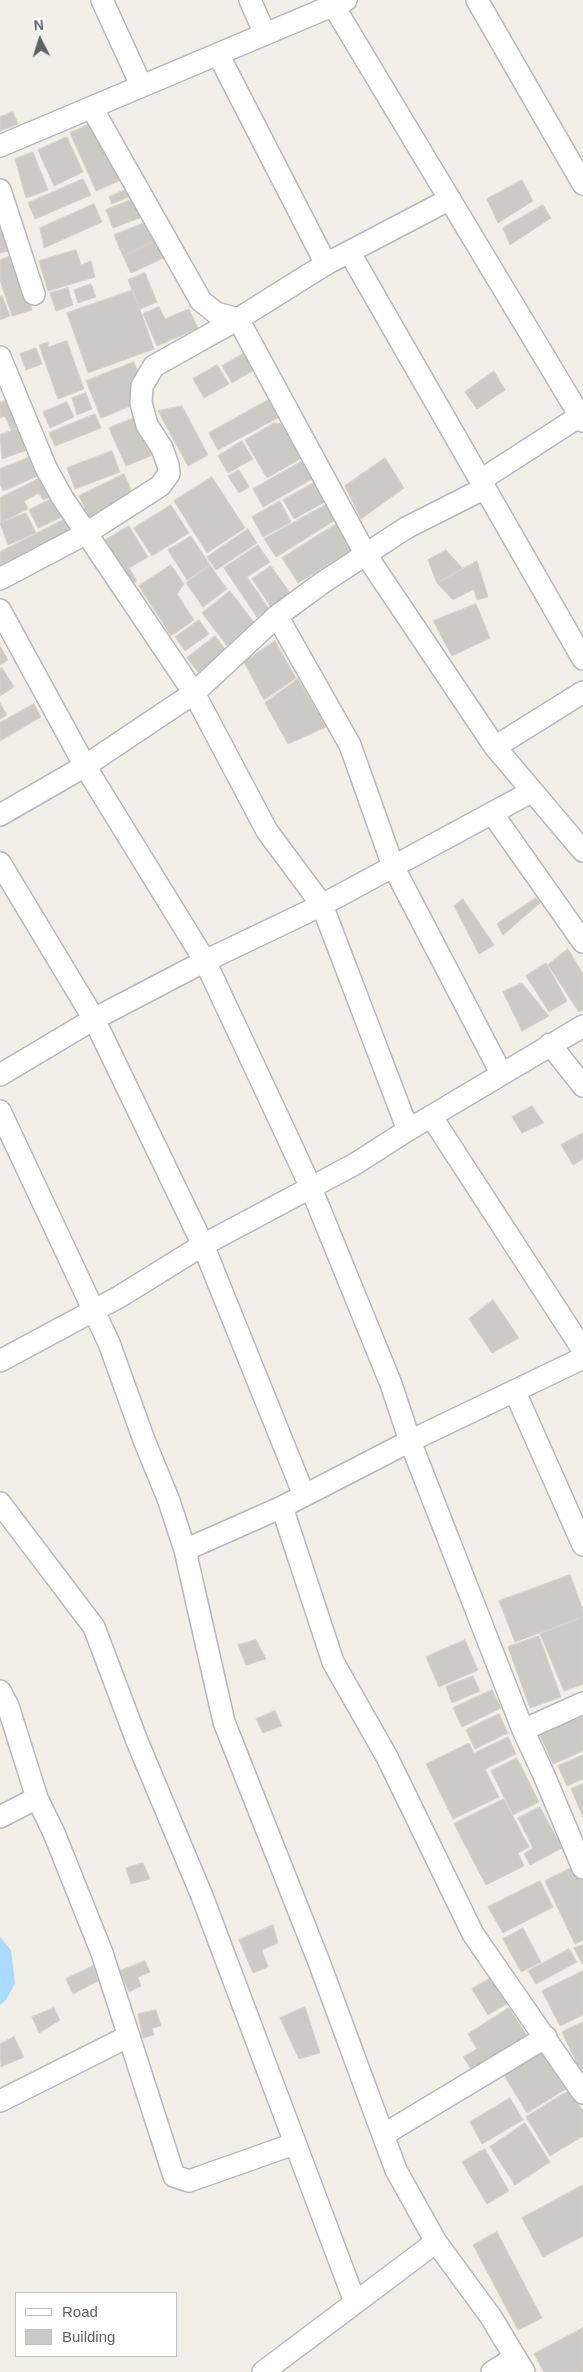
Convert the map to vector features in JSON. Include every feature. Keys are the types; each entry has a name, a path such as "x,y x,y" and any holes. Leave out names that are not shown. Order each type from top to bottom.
{"street":[{"path":"102,0 141,85"},
{"path":"250,0 266,34"},
{"path":"477,0 583,184"},
{"path":"0,146 92,108 141,85 266,34 337,2 450,199 582,417 483,484 406,528 322,583 278,616 194,692 85,766 0,815"},
{"path":"218,54 326,264"},
{"path":"92,108 201,301 216,313 238,319 366,554 495,747 531,792 583,851"},
{"path":"0,190 34,294"},
{"path":"0,579 85,534 160,486 169,474 162,448 147,425 141,403 142,386 154,366 238,319 326,264 450,199"},
{"path":"350,253 583,659"},
{"path":"0,357 46,468 85,534 194,692 267,831 322,905 408,1130"},
{"path":"0,610 85,766 205,961 311,1188 390,1384 410,1441 523,1730 544,1773 581,1860"},
{"path":"278,616 350,745 393,866 501,1073"},
{"path":"495,747 583,692"},
{"path":"0,1075 94,1019 205,961 322,905 531,792"},
{"path":"492,814 583,942"},
{"path":"0,863 94,1019 203,1245 304,1496"},
{"path":"0,1361 93,1310 203,1245 355,1164 501,1073 583,1026"},
{"path":"550,1044 583,1086"},
{"path":"0,1111 109,1343 144,1440 169,1500 185,1550 224,1722 319,1962 396,2170 436,2242 491,2318 519,2365 492,2372"},
{"path":"185,1550 282,1507 410,1441 515,1392 582,1350 431,1116"},
{"path":"515,1392 583,1545"},
{"path":"0,1503 94,1627 137,1741 202,1896 355,2302"},
{"path":"282,1507 333,1662 387,1757 473,1934 583,2093"},
{"path":"0,1691 8,1706 37,1798 54,1833 102,1953 174,2176 189,2181 294,2144"},
{"path":"523,1730 583,1703"},
{"path":"0,1817 37,1798"},
{"path":"0,2101 129,2036"},
{"path":"383,2135 546,2037"},
{"path":"263,2372 436,2242"}],"water":[{"path":"0,1937 11,1950 15,1983 6,2000 0,2005"}],"building":[{"path":"13,112 18,124 0,131 0,117"},
{"path":"97,121 123,179 96,191 70,133"},
{"path":"67,137 83,172 54,186 38,150"},
{"path":"33,152 48,190 26,198 15,159"},
{"path":"83,179 91,195 35,219 28,203"},
{"path":"522,180 533,201 498,223 487,199"},
{"path":"129,188 135,194 112,204 109,197"},
{"path":"138,197 145,216 113,228 106,210"},
{"path":"94,204 102,222 44,248 40,228"},
{"path":"543,205 551,218 510,245 503,228"},
{"path":"0,216 11,250 0,253"},
{"path":"149,221 158,240 123,256 114,235"},
{"path":"158,240 166,257 131,273 123,256"},
{"path":"76,250 81,265 91,261 95,277 48,291 39,261"},
{"path":"14,255 32,310 12,316 0,280 0,260"},
{"path":"145,273 157,302 140,309 128,280"},
{"path":"91,284 96,297 78,303 74,290"},
{"path":"68,288 73,305 56,311 50,293"},
{"path":"133,290 154,349 88,373 67,313"},
{"path":"2,296 10,316 0,320 0,297"},
{"path":"159,307 165,319 189,309 198,328 157,346 143,314"},
{"path":"67,341 84,389 58,399 39,345 48,342 48,347"},
{"path":"36,348 42,364 26,370 20,354"},
{"path":"251,349 261,366 232,383 222,366"},
{"path":"134,362 140,379 133,405 101,418 86,381"},
{"path":"217,365 229,384 204,398 193,379"},
{"path":"494,371 505,390 477,409 465,392"},
{"path":"86,393 92,409 77,415 72,398"},
{"path":"12,398 23,424 11,430 5,416 0,418 0,403"},
{"path":"272,398 281,416 218,450 209,433"},
{"path":"67,402 74,417 50,428 43,412"},
{"path":"182,406 208,455 188,466 158,411"},
{"path":"95,414 101,428 55,446 49,433"},
{"path":"139,416 155,454 126,466 109,428"},
{"path":"274,423 287,425 305,456 267,478 245,440"},
{"path":"23,427 30,449 2,459 0,435"},
{"path":"242,441 253,459 228,473 218,456"},
{"path":"112,451 120,472 75,489 67,468"},
{"path":"33,456 40,475 3,491 0,484 0,469"},
{"path":"385,458 404,488 361,519 345,486"},
{"path":"304,460 314,478 263,507 253,489"},
{"path":"239,470 249,487 239,493 228,476"},
{"path":"124,474 135,498 90,519 79,496"},
{"path":"42,477 52,496 43,500 39,493 24,501 28,509 1,522 0,498"},
{"path":"212,477 245,528 207,553 174,501"},
{"path":"317,481 328,500 294,519 283,500"},
{"path":"55,497 64,516 38,528 29,510"},
{"path":"280,501 291,522 263,537 252,517"},
{"path":"329,503 337,519 276,557 264,539"},
{"path":"171,505 189,533 152,556 134,528"},
{"path":"26,513 36,533 8,545 0,523"},
{"path":"69,517 77,533 0,568 0,552"},
{"path":"341,521 358,546 298,583 282,558"},
{"path":"129,526 148,557 129,568 137,581 127,586 102,542"},
{"path":"248,529 257,543 216,570 207,557"},
{"path":"191,536 210,565 187,580 168,550"},
{"path":"258,545 270,562 247,577 269,609 257,617 224,568"},
{"path":"446,550 463,569 437,583 428,560"},
{"path":"477,561 488,597 477,600 474,589 453,600 437,583"},
{"path":"171,565 184,584 177,594 194,620 171,636 139,586"},
{"path":"210,565 227,589 203,607 186,583"},
{"path":"271,566 293,597 273,610 252,579"},
{"path":"230,591 259,629 231,651 202,613"},
{"path":"476,604 490,638 452,656 433,621"},
{"path":"199,620 209,634 185,651 175,637"},
{"path":"215,636 230,656 202,677 187,658"},
{"path":"275,641 296,678 264,700 244,662"},
{"path":"0,646 8,660 0,665"},
{"path":"2,668 14,687 0,696 0,669"},
{"path":"298,679 326,727 288,744 265,703"},
{"path":"0,703 7,715 0,719"},
{"path":"34,704 41,717 0,741 0,723"},
{"path":"536,898 540,903 503,935 497,924"},
{"path":"463,899 494,945 479,954 454,906"},
{"path":"568,949 583,974 583,1010 579,1012 548,965"},
{"path":"546,963 567,1001 549,1012 526,976"},
{"path":"522,983 549,1016 522,1031 503,992"},
{"path":"532,1106 544,1123 522,1133 512,1117"},
{"path":"583,1133 583,1159 573,1165 561,1145"},
{"path":"493,1300 519,1338 492,1353 469,1319"},
{"path":"570,1575 583,1610 583,1617 515,1642 499,1601"},
{"path":"583,1617 583,1684 564,1691 540,1634"},
{"path":"539,1636 561,1697 530,1708 508,1647"},
{"path":"256,1640 266,1659 246,1665 238,1645"},
{"path":"465,1640 478,1670 439,1687 426,1657"},
{"path":"473,1676 480,1691 452,1703 446,1687"},
{"path":"492,1690 501,1708 462,1727 453,1708"},
{"path":"275,1711 282,1726 263,1733 256,1719"},
{"path":"583,1712 583,1751 553,1764 538,1731"},
{"path":"499,1714 508,1733 475,1749 466,1730"},
{"path":"508,1737 516,1754 485,1769 499,1797 453,1819 426,1764 469,1743 474,1753"},
{"path":"583,1755 583,1779 567,1786 558,1766"},
{"path":"517,1758 539,1802 513,1815 491,1771"},
{"path":"583,1784 583,1817 571,1789"},
{"path":"504,1799 529,1847 518,1853 524,1866 486,1885 454,1824"},
{"path":"540,1807 562,1848 530,1865 524,1854 533,1848 518,1818"},
{"path":"143,1863 150,1879 131,1884 126,1868"},
{"path":"577,1865 583,1878 583,1940 575,1944 545,1881"},
{"path":"540,1881 553,1907 503,1933 488,1907"},
{"path":"273,1925 278,1943 262,1950 268,1967 253,1973 239,1940"},
{"path":"523,1928 541,1962 521,1972 503,1939"},
{"path":"583,1945 583,1964 582,1964 574,1948"},
{"path":"569,1949 577,1962 536,1984 528,1971"},
{"path":"145,1961 150,1972 138,1977 141,1986 129,1992 120,1971"},
{"path":"93,1966 98,1981 73,1994 66,1979"},
{"path":"583,1971 583,2015 560,2026 542,1991"},
{"path":"492,1977 508,2003 488,2015 472,1989"},
{"path":"305,2007 320,2053 299,2059 280,2018"},
{"path":"54,2008 60,2020 39,2033 32,2017"},
{"path":"509,2008 529,2039 474,2073 463,2057 477,2049 468,2034"},
{"path":"156,2010 161,2026 152,2028 154,2035 143,2038 138,2014"},
{"path":"583,2022 583,2076 562,2032"},
{"path":"14,2037 24,2057 1,2067 0,2044"},
{"path":"545,2049 569,2087 527,2113 504,2075"},
{"path":"570,2090 583,2111 583,2136 550,2156 526,2117"},
{"path":"510,2098 523,2120 482,2144 470,2122"},
{"path":"525,2123 550,2162 515,2185 490,2147"},
{"path":"485,2149 509,2191 487,2204 462,2162"},
{"path":"583,2185 583,2236 543,2257 522,2218"},
{"path":"497,2232 542,2318 518,2330 473,2245"},
{"path":"583,2328 583,2372 544,2372 534,2354"}]}
